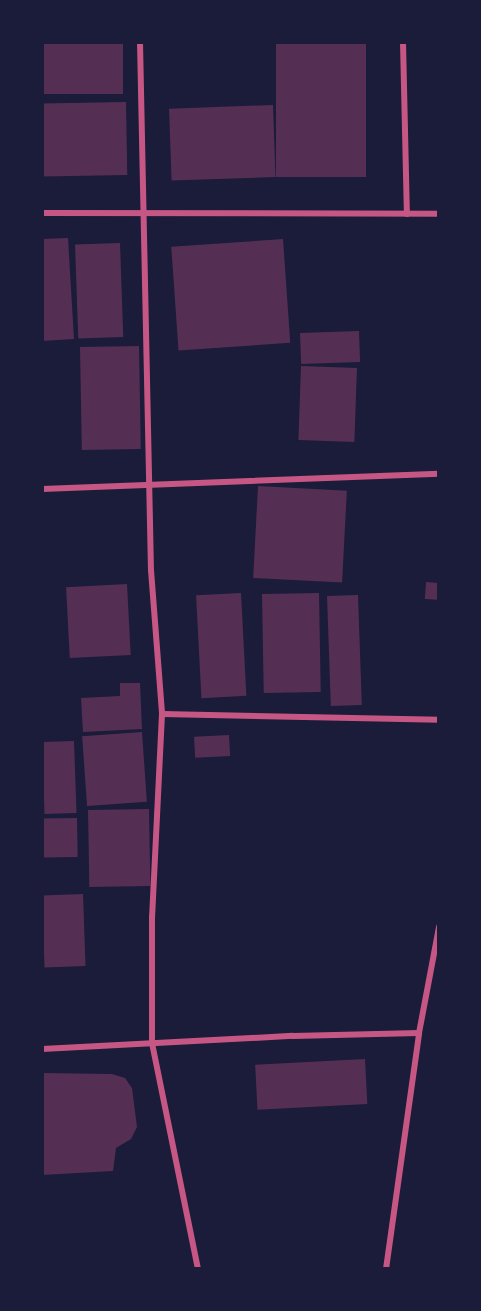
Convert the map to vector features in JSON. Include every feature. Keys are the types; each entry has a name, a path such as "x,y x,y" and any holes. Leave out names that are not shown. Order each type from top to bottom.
{"street":[{"path":"140,42 142,212 151,483 151,570 162,714 152,917 152,1043 198,1269"},
{"path":"403,42 407,214"},
{"path":"42,213 439,214"},
{"path":"42,489 151,483 439,474"},
{"path":"162,714 439,720"},
{"path":"386,1269 419,1034 439,927"},
{"path":"42,1049 293,1036 419,1034"}],"building":[{"path":"42,42 123,42 123,94 42,94"},
{"path":"276,42 366,42 366,177 276,177"},
{"path":"126,102 127,175 43,176 42,103"},
{"path":"273,105 276,177 172,181 169,109"},
{"path":"68,238 74,339 42,341 42,239"},
{"path":"283,239 290,343 179,351 171,247"},
{"path":"120,243 123,337 78,339 75,245"},
{"path":"359,331 360,362 301,364 300,333"},
{"path":"139,346 141,449 82,450 80,347"},
{"path":"301,366 357,368 354,442 298,440"},
{"path":"258,486 347,491 342,583 253,578"},
{"path":"426,582 439,583 438,600 425,599"},
{"path":"127,584 131,655 70,658 66,587"},
{"path":"241,593 246,696 201,698 196,595"},
{"path":"319,593 321,692 264,693 262,594"},
{"path":"358,595 362,705 331,706 327,596"},
{"path":"120,683 140,683 142,729 83,732 81,698 120,696"},
{"path":"142,732 147,802 87,806 82,736"},
{"path":"229,735 230,756 195,758 194,737"},
{"path":"74,741 77,813 45,814 42,742"},
{"path":"149,809 150,886 89,887 88,810"},
{"path":"77,818 78,857 43,858 42,819"},
{"path":"83,894 86,966 45,967 42,895"},
{"path":"365,1059 367,1104 258,1110 255,1065"},
{"path":"42,1073 112,1074 125,1078 132,1088 137,1127 131,1139 116,1148 113,1171 42,1175"}]}
